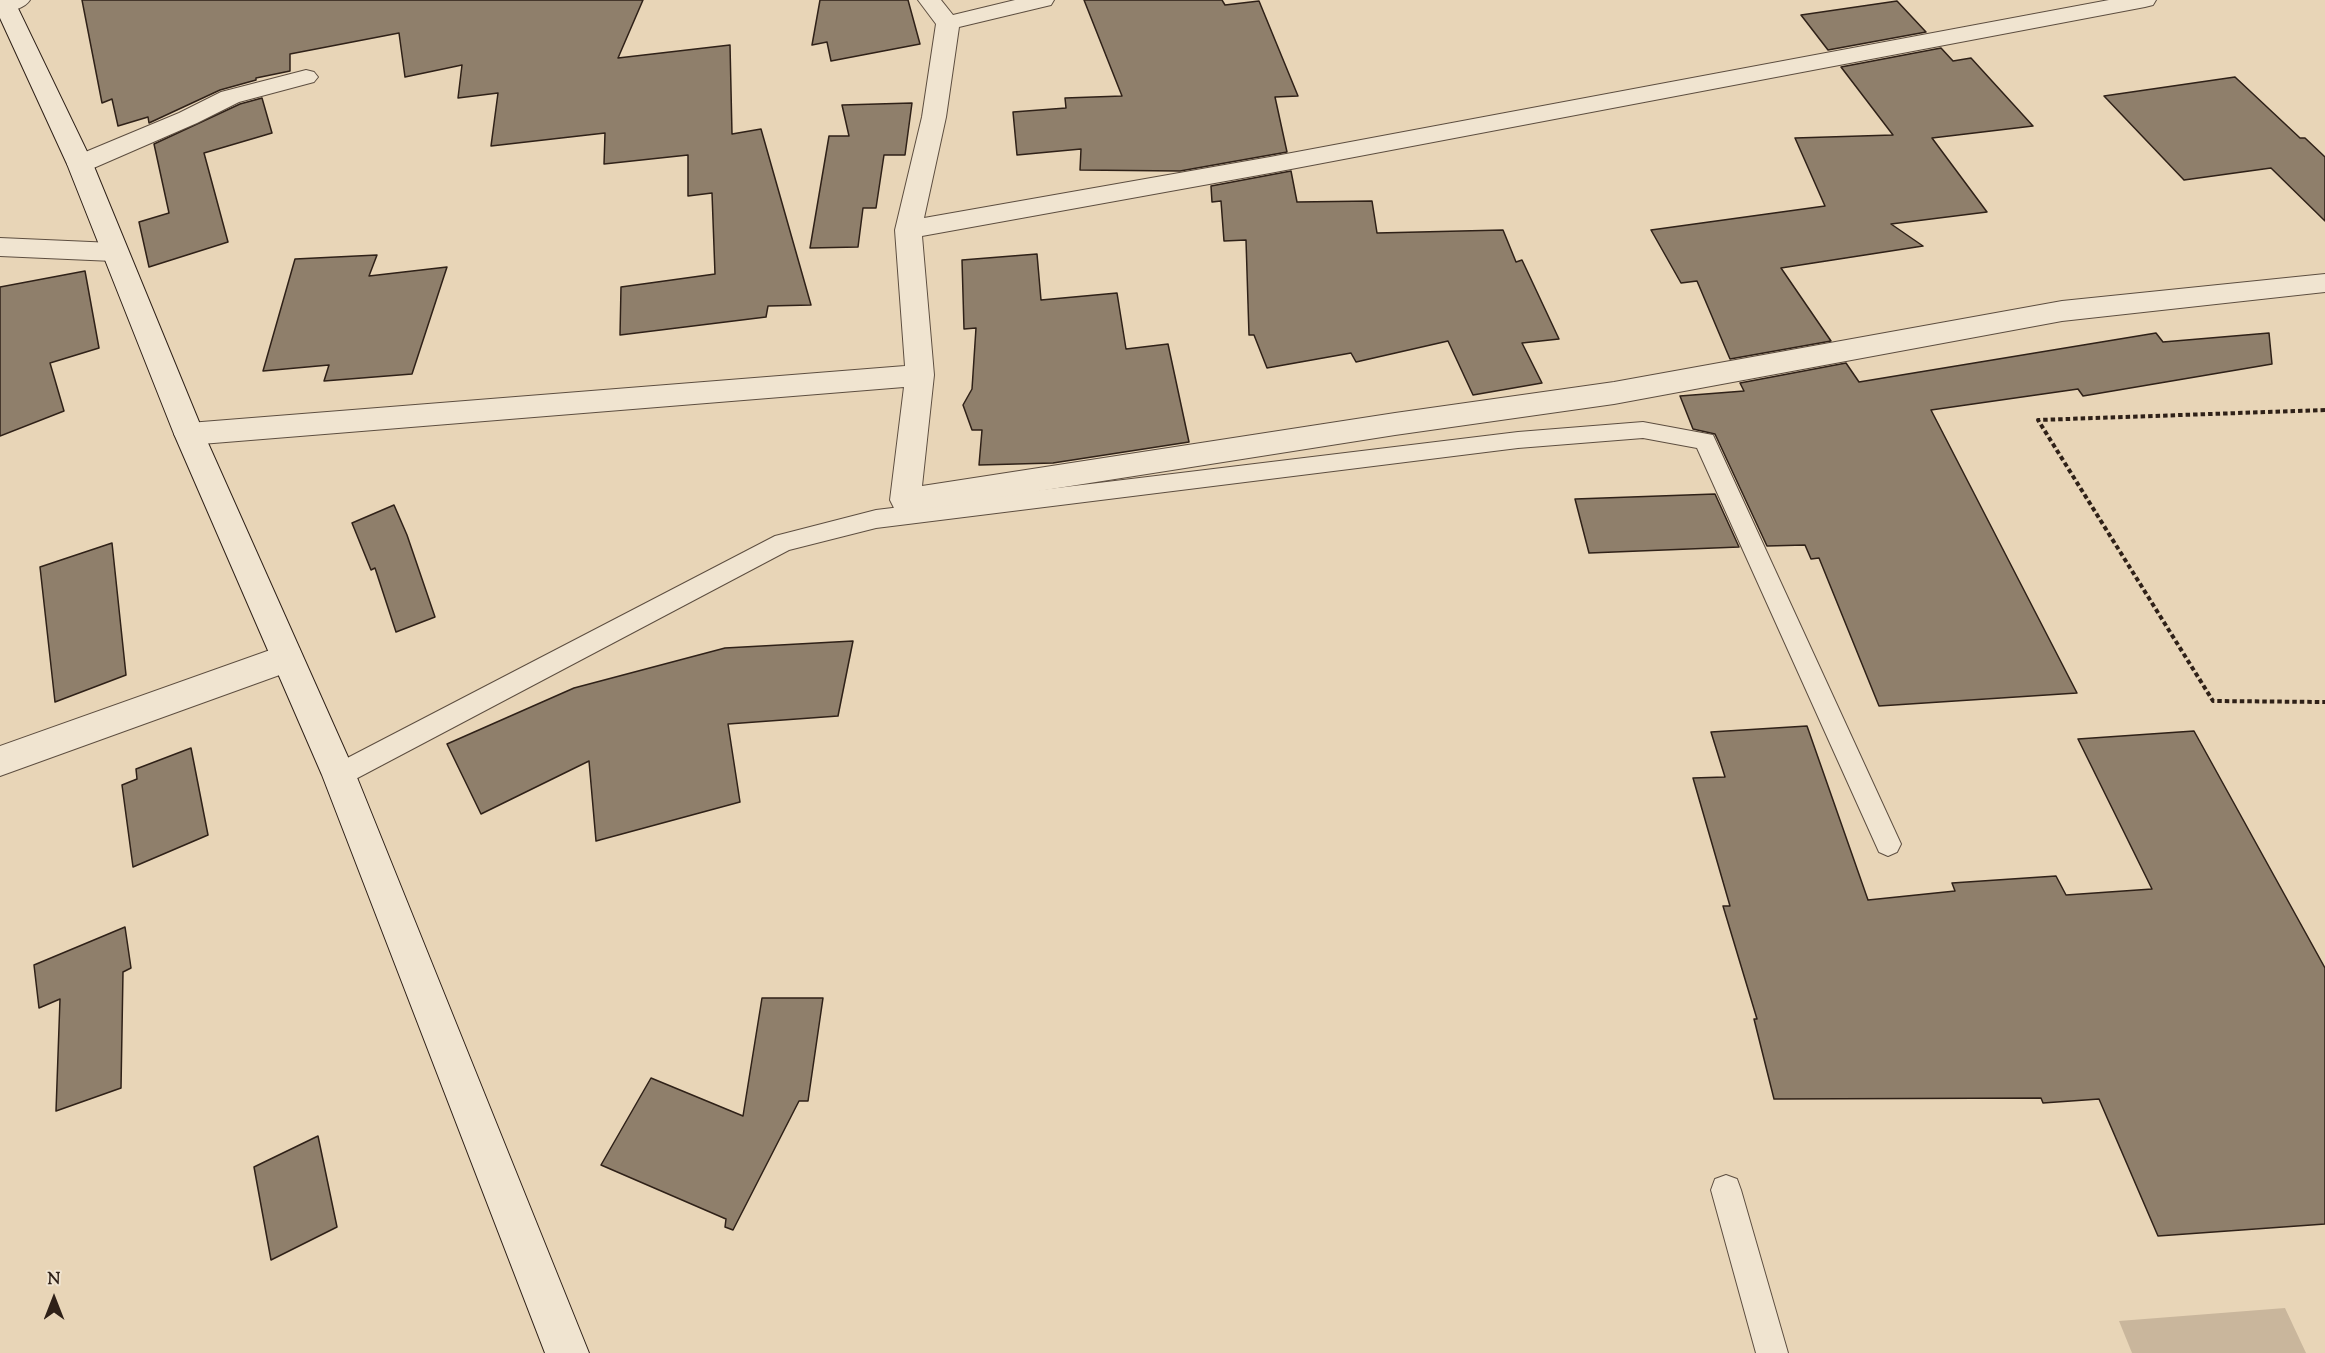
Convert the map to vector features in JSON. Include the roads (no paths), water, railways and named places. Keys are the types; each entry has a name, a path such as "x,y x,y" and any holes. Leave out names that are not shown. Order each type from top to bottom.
{"street":[{"path":"929,0 948,23 934,117 908,230 920,375 905,500 1395,424 1614,393 2062,311 2325,283"},
{"path":"948,23 1043,0"},
{"path":"908,230 1270,165 2145,0"},
{"path":"9,2 80,164 113,252 189,434 339,775 567,1353"},
{"path":"80,164 188,118 230,97 306,77"},
{"path":"0,247 113,252"},
{"path":"189,434 920,375"},
{"path":"0,761 287,658"}],"lane":[{"path":"339,775 783,542 876,519 1518,440 1643,430 1705,441 1888,844"},
{"path":"1726,1190 1772,1353"}]}
